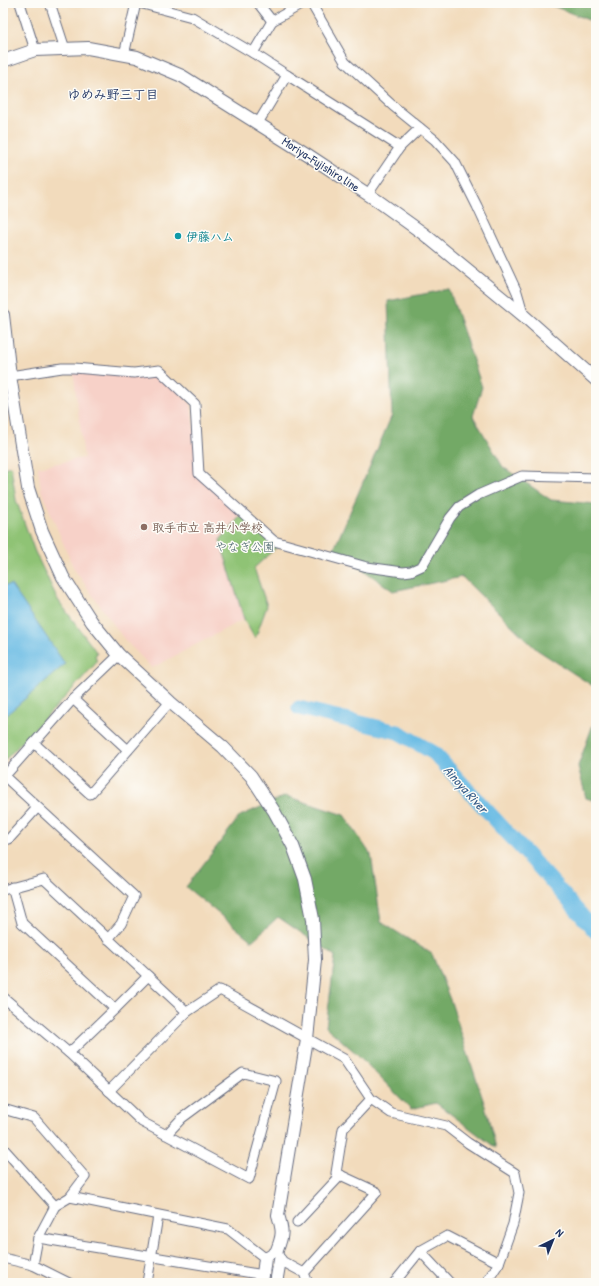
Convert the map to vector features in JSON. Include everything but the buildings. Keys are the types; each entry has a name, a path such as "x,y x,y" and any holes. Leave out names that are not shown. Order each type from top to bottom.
{"street":[{"path":"20,3 35,50"},
{"path":"50,3 65,49"},
{"path":"124,55 138,3 192,17 253,52 400,147"},
{"path":"258,3 272,21"},
{"path":"253,52 272,21 304,3"},
{"path":"311,3 345,62 393,106 435,140 455,162 517,292 524,316"},
{"name":"Moriya-Fujishiro line","path":"3,61 35,50 88,48 137,58 182,76 368,194 424,234 524,316 596,380"},
{"path":"258,123 287,75"},
{"path":"368,194 400,147 420,128"},
{"path":"3,315 10,376 28,488 42,531 63,577 92,622 119,655 170,702 223,747 251,776 274,811 293,846 305,879 313,918 315,960 307,1039 278,1215 283,1228 283,1236 276,1283"},
{"path":"10,376 62,368 134,373 160,370 195,404 199,474 274,541 367,567 403,572 411,571 422,566 450,518 459,507 478,495 522,476 596,478"},
{"path":"108,939 121,924 134,896 4,776 73,699 119,655"},
{"path":"73,699 128,750"},
{"path":"34,743 90,794 170,702"},
{"path":"3,840 9,839 38,808"},
{"path":"115,1009 22,923 8,889 44,879 187,1012"},
{"path":"69,1053 148,976"},
{"path":"109,1091 187,1012 220,990 344,1059 371,1099 391,1113 446,1126 468,1143 515,1173 519,1193 513,1224 499,1264 486,1283"},
{"path":"3,997 69,1053 142,1122 166,1135 249,1179 276,1081 243,1073 182,1118 166,1135"},
{"path":"304,1273 377,1192 336,1173 343,1129 371,1099"},
{"path":"3,1110 34,1118 85,1177 70,1197 55,1206 38,1238 33,1265"},
{"path":"3,1148 55,1206"},
{"path":"297,1222 342,1176"},
{"path":"70,1197 228,1229 266,1258"},
{"path":"147,1283 158,1216"},
{"path":"394,1283 420,1250 447,1236 499,1264"},
{"path":"38,1238 151,1257 263,1279 266,1258"},
{"path":"420,1250 450,1283"},
{"path":"266,1258 279,1255 304,1273 308,1283"},
{"path":"3,1258 33,1265 49,1278 69,1283"}],"shaded area":[{"name":"取手市立 高井小学校","path":"73,369 158,372 191,404 199,474 243,513 220,540 244,619 152,668 124,639 74,569 41,490 38,467 84,458"}],"green space":[{"path":"540,3 596,3 596,23 553,6"},
{"path":"449,289 482,387 473,416 503,467 551,500 596,504 596,688 536,649 462,577 393,591 334,549 392,415 388,301"},
{"path":"11,466 16,500 35,552 58,600 97,653 95,656 97,662 3,762 3,468"},
{"name":"やなぎ公園","path":"243,513 280,544 254,568 267,606 255,639 244,619 220,540"},
{"path":"596,716 596,801 586,798 578,766"},
{"path":"286,796 344,815 371,855 381,922 432,954 451,1002 486,1109 496,1148 436,1103 411,1109 357,1054 326,1027 335,956 278,917 252,941 186,887 240,816"}],"water":[{"path":"11,585 65,664 5,716 3,708 3,586"}],"waterway":[{"name":"Ainoya River","path":"299,708 398,732 434,753 547,876 596,932"}],"place":[{"name":"伊藤ハム","path":"178,236"},
{"name":"取手市立 高井小学校","path":"144,527"}],"district":[{"name":"ゆめみ野三丁目","path":"113,94"}]}
